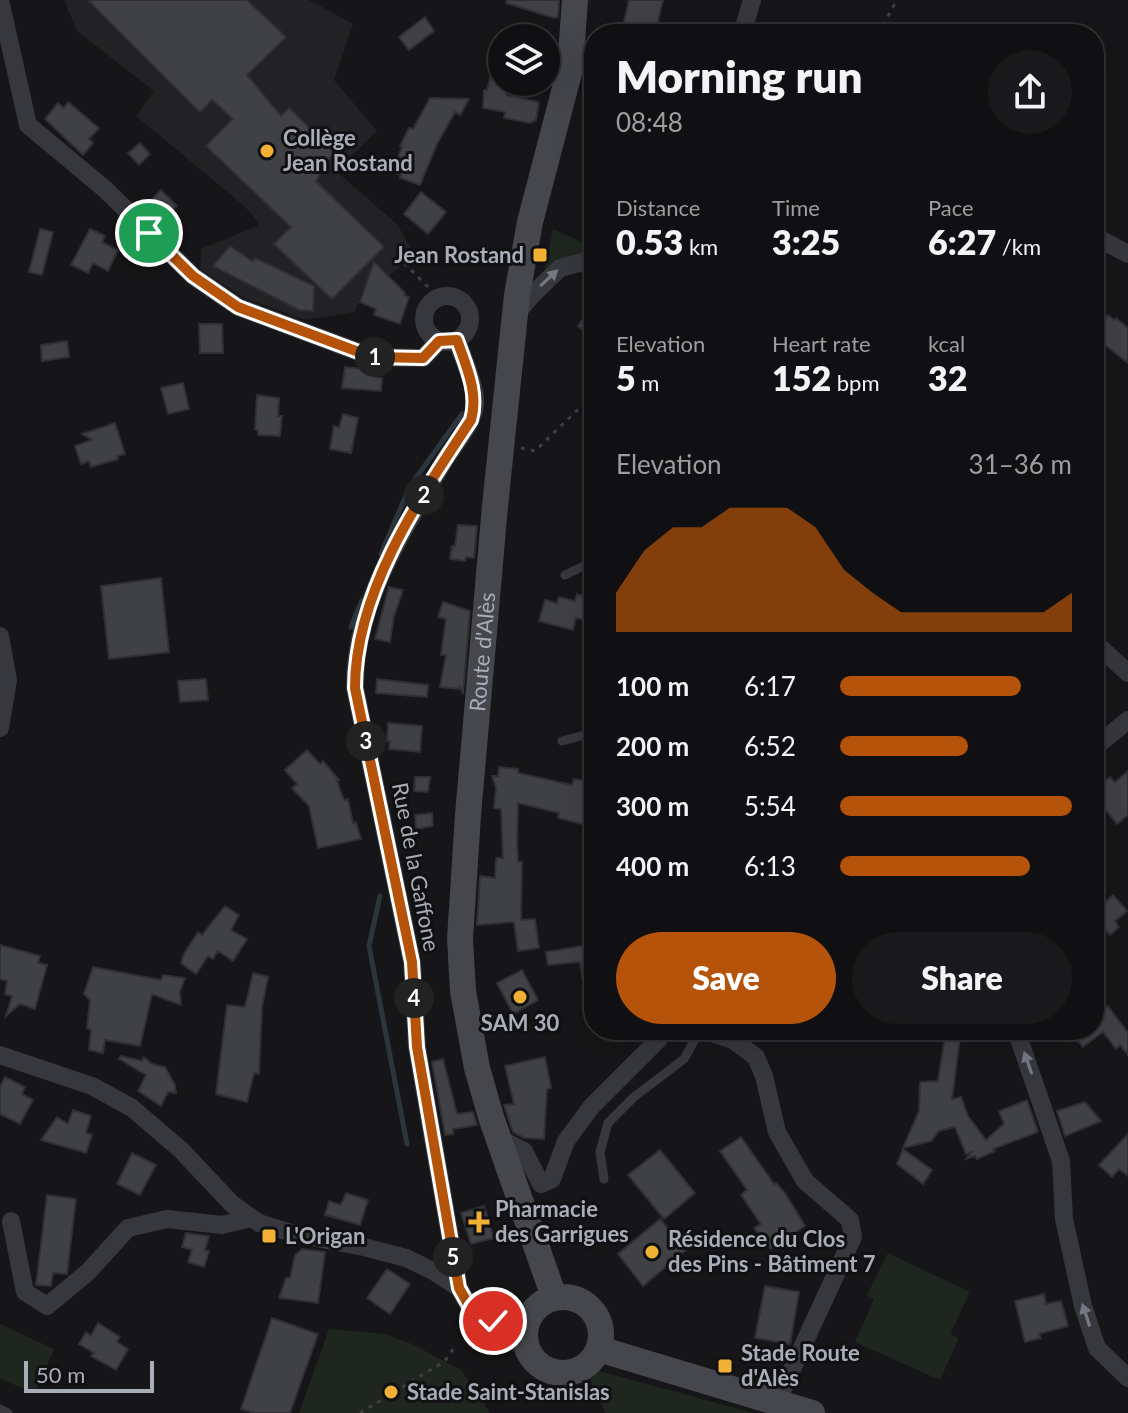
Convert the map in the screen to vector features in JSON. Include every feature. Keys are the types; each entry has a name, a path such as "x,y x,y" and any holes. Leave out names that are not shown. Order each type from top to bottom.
{"main road":[{"name":"Route d'Alès","path":"554,1297 487,1105 467,1017 460,939 469,800 515,315 530,222 570,69 575,0"},
{"path":"554,1297 578,1299 596,1314 602,1337 599,1349 594,1359 575,1372 553,1373 532,1359 527,1350 525,1330 534,1309 554,1297"},
{"path":"599,1349 812,1413"}],"street":[{"path":"0,0 28,125 106,190 193,276 238,307 372,357 423,358 467,330 468,309 452,296 438,297 427,306 423,320 428,333 448,341"},
{"path":"745,24 752,0"},
{"path":"1104,241 1128,254"},
{"path":"515,315 560,268 584,262"},
{"name":"Rue de la Gaffone","path":"448,341 476,403 471,420 395,547 375,589 360,636 355,688 412,962 417,1047 459,1288"},
{"path":"0,636 8,680 0,728"},
{"path":"1104,651 1128,673"},
{"path":"1104,740 1128,720"},
{"path":"500,1139 524,1151 541,1184 552,1179 566,1141 592,1106 658,1040"},
{"path":"733,1040 756,1057 764,1076 777,1132 805,1181 850,1220 853,1237 776,1404"},
{"path":"1019,1040 1061,1161 1064,1219 1083,1306 1097,1348 1128,1378"},
{"path":"0,1055 92,1086 132,1108 181,1150 232,1204 259,1223 406,1258 459,1288 468,1304 493,1321 525,1330"},
{"path":"11,1221 25,1292 47,1306 88,1272 128,1228 167,1219 222,1225 251,1218"}],"lane":[{"path":"565,575 584,566"},
{"path":"562,741 584,735"},
{"path":"604,1179 600,1152 608,1123 634,1097 684,1059 696,1040"},
{"path":"0,1409 8,1413"}],"path":[{"path":"884,24 897,0"},
{"path":"404,263 438,297"},
{"path":"503,444 535,451 584,404"},
{"path":"360,1413 445,1361 453,1349"}],"shaded area":[{"name":"Collège Jean Rostand","path":"64,0 309,0 353,24 334,80 377,131 336,171 398,225 414,255 383,280 363,289 355,312 305,320 246,299 200,269 201,249 258,226 256,219 136,116 154,91 77,31"},
{"path":"553,229 584,243 584,259 543,278"},
{"path":"888,1253 970,1292 950,1334 959,1338 940,1380 855,1342 874,1299 867,1295"},
{"path":"0,1324 54,1349 34,1394 0,1378"},
{"name":"Stade Saint-Stanislas","path":"329,1329 384,1334 412,1344 461,1370 490,1413 299,1413"},
{"path":"595,1370 754,1413 606,1413 590,1380"}],"building":[{"path":"88,0 247,0 286,37 247,75 281,116 289,108 334,152 316,181 384,247 332,299 274,244 291,227 206,146 233,119 212,100 200,112"},
{"path":"507,0 559,0 558,17 506,3"},
{"path":"629,0 663,0 657,24 623,24"},
{"path":"425,17 434,31 409,50 399,37"},
{"path":"488,86 488,96 512,96 539,102 536,120 530,123 504,118 505,112 483,108 484,90"},
{"path":"430,98 469,99 460,115 455,112 420,185 392,172 409,128 413,129"},
{"path":"68,102 99,128 89,139 93,143 83,155 45,119 58,103 64,108"},
{"path":"140,143 150,154 139,165 128,153"},
{"path":"161,190 177,206 158,224 142,209"},
{"path":"421,192 446,212 428,234 404,214"},
{"path":"40,229 53,232 42,275 29,272"},
{"path":"90,229 105,236 102,242 118,250 108,271 93,263 88,273 71,265"},
{"path":"230,246 253,262 255,258 314,286 313,311 299,310 213,266"},
{"path":"374,262 409,297 400,324 374,315 376,309 360,302"},
{"path":"1108,315 1128,328 1128,363 1104,346 1104,320"},
{"path":"199,324 222,324 223,353 200,353"},
{"path":"67,341 69,357 42,361 41,345"},
{"path":"345,367 375,370 374,377 382,378 381,391 342,388"},
{"path":"183,383 189,409 168,414 161,388"},
{"path":"257,395 279,398 278,416 282,416 280,436 258,435 258,430 255,430"},
{"path":"343,414 358,418 351,453 330,449 334,426 339,428"},
{"path":"115,423 125,454 91,467 89,461 81,464 75,446 92,440 82,434"},
{"path":"458,525 477,526 474,558 466,557 465,561 450,559"},
{"path":"161,578 169,652 109,659 101,586"},
{"path":"389,587 403,590 394,616 390,642 375,639"},
{"path":"584,587 584,620 576,618 573,630 539,621 545,600 557,603 559,597 575,601 577,594 582,596"},
{"path":"443,602 470,611 463,694 459,685 459,689 440,687 446,655 441,655 446,619 438,617"},
{"path":"206,679 208,700 180,702 178,681"},
{"path":"377,679 428,685 427,697 376,693"},
{"path":"388,723 422,726 420,752 389,749"},
{"path":"307,750 320,764 323,761 339,780 361,839 318,848 309,806 292,788 297,784 285,770"},
{"path":"499,767 518,769 518,773 572,785 574,779 584,780 584,824 558,818 559,813 518,803 518,862 522,862 521,920 535,919 539,948 518,951 514,922 477,925 480,876 495,878 496,858 503,858 501,809 494,808 496,788 492,776 498,776"},
{"path":"1128,771 1128,815 1117,824 1104,808 1104,782 1110,777 1115,782"},
{"path":"415,777 430,777 428,792 414,791"},
{"path":"432,813 433,826 416,829 415,815"},
{"path":"1113,895 1127,911 1115,921 1119,927 1110,935 1104,931 1104,903"},
{"path":"225,906 239,915 231,930 247,939 233,961 218,951 213,959 208,956 196,974 181,963 184,954 198,932 202,935"},
{"path":"0,945 40,956 38,963 47,965 35,1009 20,1004 6,1016 12,996 5,994 7,981 0,979"},
{"path":"584,946 584,989 580,962 548,965 546,952"},
{"path":"93,967 161,980 163,975 185,978 180,992 181,1005 152,994 140,1046 105,1040 103,1053 89,1050 91,1030 87,1028 90,1000 84,994"},
{"name":"SAM 30","path":"522,970 538,1000 513,1014 497,983"},
{"path":"253,973 268,977 262,1007 259,1074 254,1073 247,1102 216,1094 227,1005 245,1007"},
{"path":"1108,1006 1128,1033 1128,1055 1120,1045 1116,1049 1104,1033 1104,1009"},
{"path":"944,1040 960,1040 952,1099 961,1097 968,1116 986,1140 1004,1124 999,1111 1027,1100 1038,1132 993,1149 995,1151 977,1159 975,1156 966,1159 972,1152 966,1154 955,1127 939,1131 931,1141 903,1148 919,1111 920,1082 938,1081"},
{"path":"1077,1040 1092,1040 1083,1047"},
{"path":"121,1056 142,1061 144,1057 152,1064 165,1067 176,1093 168,1092 161,1106 138,1091 146,1075 119,1059"},
{"path":"545,1057 551,1088 547,1089 544,1139 524,1138 513,1132 504,1105 514,1104 505,1066"},
{"path":"443,1059 457,1114 473,1112 477,1125 453,1129 453,1134 445,1135 432,1062"},
{"path":"5,1077 25,1087 22,1094 33,1100 20,1124 0,1114 0,1087"},
{"path":"1085,1102 1101,1121 1065,1136 1057,1111"},
{"path":"73,1110 91,1116 86,1133 92,1135 86,1153 41,1140 57,1117 68,1124"},
{"path":"1128,1134 1128,1176 1119,1169 1112,1177 1099,1165"},
{"path":"741,1137 774,1184 785,1193 805,1226 771,1249 754,1228 761,1224 741,1195 747,1190 720,1151"},
{"path":"903,1149 932,1170 923,1184 897,1164"},
{"path":"660,1150 695,1193 664,1219 628,1175"},
{"path":"132,1153 156,1165 140,1195 117,1184"},
{"path":"346,1193 368,1200 360,1225 325,1215 329,1201 341,1205"},
{"path":"47,1195 76,1199 67,1274 53,1273 51,1286 36,1285"},
{"path":"484,1206 494,1238 471,1244 461,1213"},
{"name":"Résidence du Clos des Pins - Bâtiment 7","path":"660,1219 686,1250 643,1286 618,1254"},
{"path":"186,1233 209,1236 204,1267 188,1262 192,1250 182,1247"},
{"path":"302,1249 325,1252 318,1303 279,1298 286,1278 290,1278 295,1255"},
{"path":"387,1269 410,1284 390,1314 367,1298"},
{"path":"765,1286 799,1292 790,1344 755,1338"},
{"path":"1044,1294 1046,1304 1061,1301 1068,1326 1039,1334 1041,1338 1025,1342 1015,1301"},
{"path":"272,1318 318,1334 290,1413 254,1413 241,1409"},
{"path":"98,1323 120,1337 117,1342 128,1349 116,1370 91,1356 94,1353 79,1344 86,1332 91,1336"}],"waterway":[{"path":"381,554 410,486 462,414"},
{"path":"351,627 362,600"},
{"path":"380,896 369,946 407,1144"}],"place":[{"name":"Collège Jean Rostand","path":"267,151"},
{"name":"Jean Rostand","path":"540,255"},
{"name":"SAM 30","path":"520,997"},
{"name":"Pharmacie des Garrigues","path":"479,1222"},
{"name":"L'Origan","path":"269,1236"},
{"name":"Résidence du Clos des Pins - Bâtiment 7","path":"652,1252"},
{"name":"Stade Route d'Alès","path":"725,1366"},
{"name":"Stade Saint-Stanislas","path":"391,1392"}],"route":[{"path":"149,233 193,276 238,307 372,357 423,358 439,341 457,340 471,383 476,403 471,420 395,547 375,589 360,636 355,688 412,962 417,1047 459,1288 468,1304 493,1321"}]}
